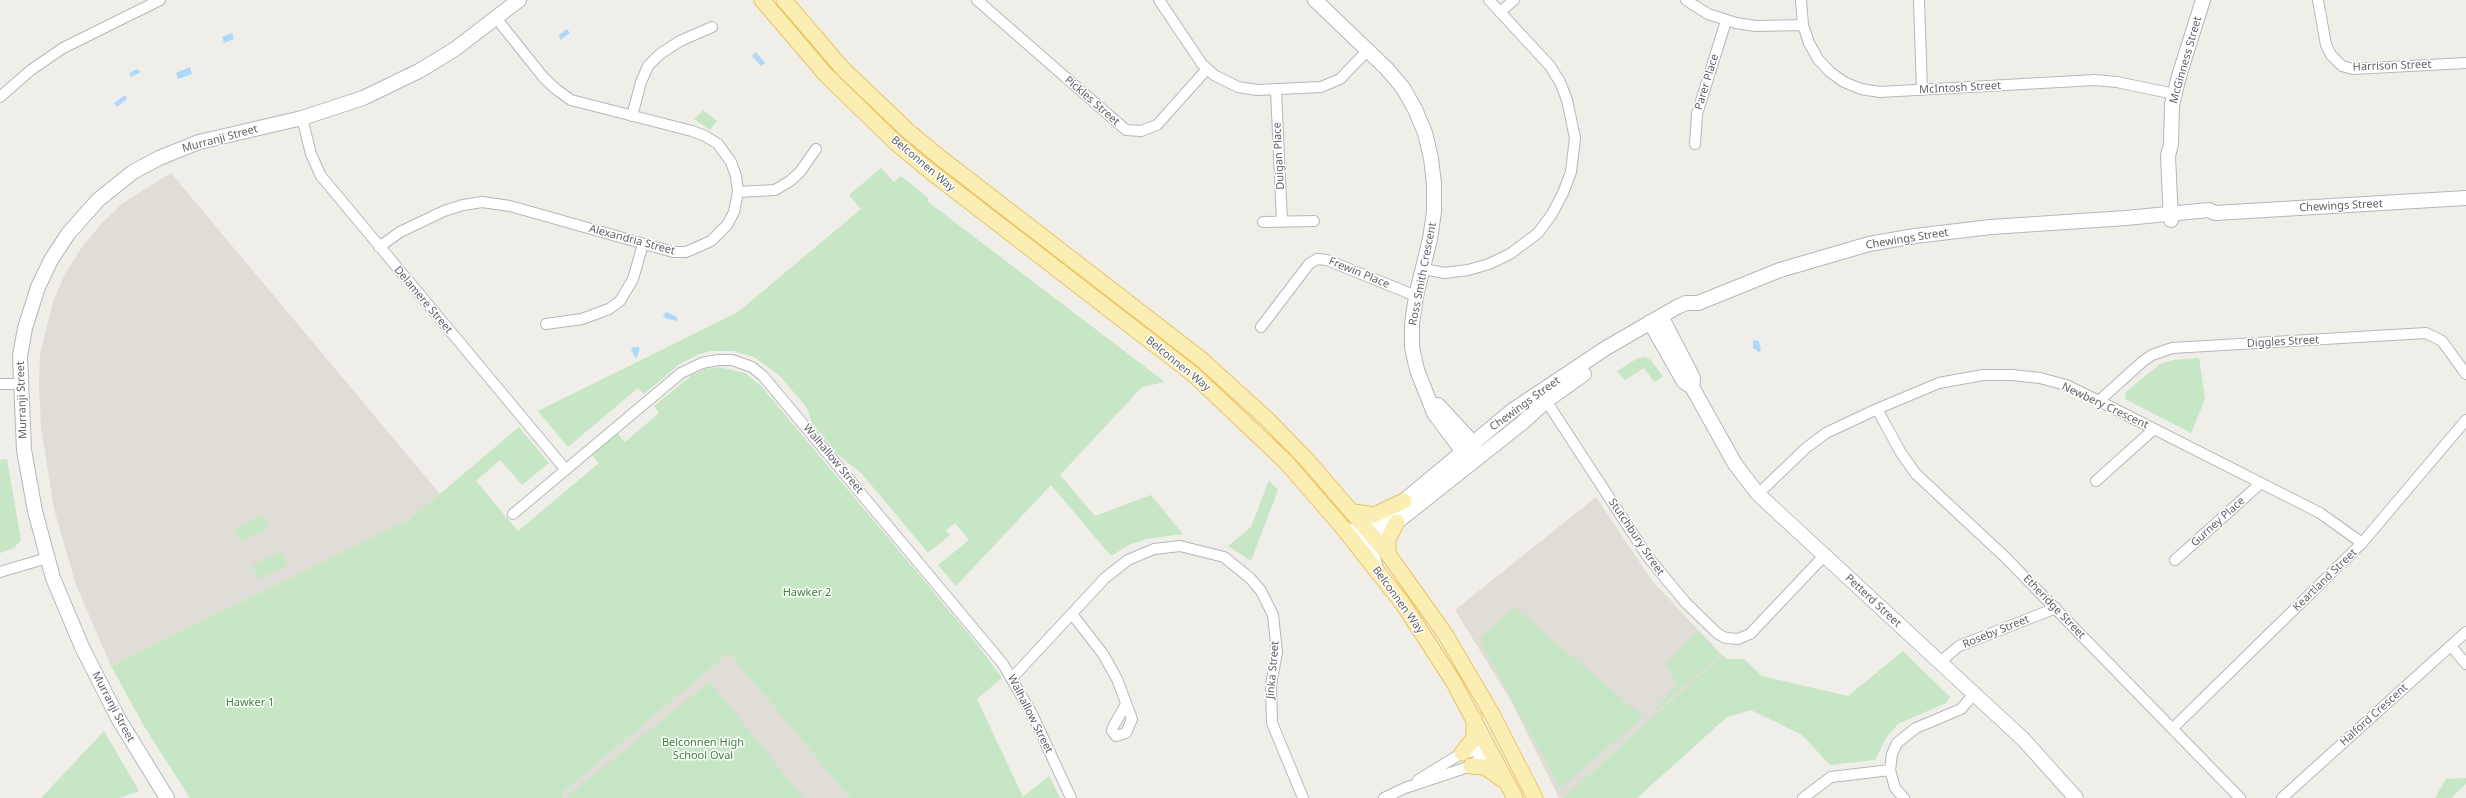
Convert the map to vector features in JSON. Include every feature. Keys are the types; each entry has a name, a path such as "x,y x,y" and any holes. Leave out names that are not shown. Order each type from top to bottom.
{"main road":[{"name":"Belconnen Way","path":"762,0 826,75 866,115 931,172 1156,344 1223,401 1290,466 1377,570 1430,644 1474,718 1515,798"},
{"name":"Belconnen Way","path":"784,0 844,69 942,159 1166,331 1234,388 1302,455 1354,512 1388,554 1445,634 1492,714 1535,798"},
{"path":"931,172 942,159"},
{"path":"1156,344 1166,331"},
{"path":"1354,512 1374,515 1404,501"},
{"path":"1388,554 1388,539 1397,522"},
{"path":"1492,714 1496,738 1491,749 1505,753 1520,767"},
{"path":"1462,753 1474,738 1474,718"},
{"path":"1471,766 1485,767 1509,784"}],"street":[{"path":"0,97 31,70 62,48 160,0"},
{"name":"Murranji Street","path":"167,798 118,718 74,630 47,558 35,511 25,461 20,384 20,356 25,328 38,286 51,260 68,234 98,200 133,172 172,152 199,142 302,118 344,106 401,81 455,49 519,0"},
{"name":"Pickles Street","path":"978,0 1126,130 1141,131 1157,125 1207,69"},
{"path":"1159,0 1193,52 1207,69 1238,86 1276,90 1321,87 1340,79 1368,50"},
{"name":"Ross Smith Crescent","path":"1315,0 1387,69 1412,104 1425,133 1432,158 1434,212 1416,296 1412,324 1412,347 1417,370 1428,395 1468,447"},
{"path":"1423,269 1445,273 1468,270 1489,264 1510,254 1538,232 1552,214 1563,193 1571,172 1575,138 1567,100 1560,82 1550,66 1489,0"},
{"path":"1500,12 1514,0"},
{"path":"1686,0 1708,14 1726,21 1756,26 1803,25"},
{"name":"McIntosh Street","path":"1801,0 1803,25 1809,43 1818,59 1830,72 1844,82 1861,89 1880,92 2095,80 2117,82 2174,94"},
{"path":"1920,0 1922,90"},
{"name":"McGinness Street","path":"2175,216 2177,156 2171,144 2170,127 2174,94 2203,0"},
{"name":"Harrison Street","path":"2318,0 2326,44 2330,55 2342,66 2353,69 2466,63"},
{"name":"Alexandria Street","path":"379,247 400,232 444,211 463,205 482,202 510,206 673,252 686,252 699,248 711,241 727,225 734,212 738,192 731,162 718,144 706,136 692,131 588,106 571,100 556,90 496,18"},
{"name":"Parer Place","path":"1695,144 1697,114 1726,21"},
{"path":"632,116 641,82 648,66 660,54 680,41 712,27"},
{"name":"Duigan Place","path":"1276,90 1282,222"},
{"name":"Delamere Street","path":"302,118 311,154 321,176 566,470"},
{"path":"738,192 775,190 790,181 800,172 816,149"},
{"name":"Chewings Street","path":"1343,528 1356,534 1383,533 1476,459 1544,397 1608,352 1658,323 1686,303 1698,303 1780,270 1869,244 1922,235 1991,227 2126,218 2145,222 2209,210 2215,213 2466,198"},
{"path":"1263,222 1314,221"},
{"path":"546,324 582,319 609,309 620,301 628,291 633,280 643,244"},
{"name":"Frewin Place","path":"1260,327 1310,264 1317,259 1327,260 1416,296"},
{"name":"Petterd Street","path":"1658,323 1684,382 1692,387 1736,464 1758,494 2024,740 2076,798"},
{"name":"Diggles Street","path":"2099,401 2142,362 2152,355 2172,348 2426,334 2442,341 2466,374"},
{"name":"Walhallow Street","path":"513,514 681,374 695,365 718,360 732,360 752,367 763,376 979,633 1012,678 1033,716 1071,798"},
{"name":"Newbery Crescent","path":"1758,494 1806,448 1826,434 1877,409 1939,384 1983,375 2012,375 2040,378 2066,386 2099,401 2320,513 2362,543"},
{"path":"0,384 20,384"},
{"name":"Chewings Street","path":"1372,534 1375,525 1513,410 1544,397"},
{"name":"Stutchbury Street","path":"1544,397 1648,557 1685,602 1718,634 1726,638 1738,639 1750,634 1824,556"},
{"name":"Etheridge Street","path":"1877,409 1903,457 1916,474 2005,557 2240,798"},
{"name":"Keartland Street","path":"2173,728 2362,543 2466,420"},
{"path":"2096,481 2154,429"},
{"path":"1468,447 1476,459"},
{"name":"Gurney Place","path":"2175,560 2261,483"},
{"path":"1372,534 1370,553 1377,570"},
{"name":"Jinka Street","path":"1012,678 1112,572 1128,560 1154,549 1189,546 1224,557 1236,564 1261,592 1272,615 1276,633 1276,652 1271,686 1272,723 1303,798"},
{"path":"0,572 47,558"},
{"name":"Roseby Street","path":"1940,662 1959,646 2056,608"},
{"path":"1072,614 1103,654 1117,678 1126,704"},
{"name":"Halford Crescent","path":"2282,798 2466,632"},
{"path":"2451,646 2466,664"},
{"path":"1904,798 1895,788 1890,770 1892,754 1905,734 1961,709 1974,694"},
{"path":"1388,797 1462,753 1491,749"},
{"path":"1404,788 1471,766 1491,749"},
{"path":"1803,798 1831,777 1890,770"}],"shaded area":[{"path":"171,173 440,494 410,519 111,666 76,585 54,509 41,427 39,384 40,354 54,299 66,272 82,247 101,224 123,203"},
{"path":"1596,497 1653,582 1722,655 1563,798 1559,798 1511,701 1455,610"},
{"name":"Belconnen High School Oval","path":"729,653 850,798 562,798 564,791"}],"green space":[{"path":"703,110 717,121 710,130 694,119"},
{"path":"881,168 894,182 901,176 929,199 927,201 1165,382 1142,387 1060,475 1095,516 1151,495 1183,534 1146,539 1129,545 1111,556 1051,485 956,586 938,565 969,540 955,523 946,530 950,535 928,553 862,474 836,453 812,423 807,408 780,376 754,357 733,351 711,351 699,354 680,364 644,394 638,388 568,447 538,411 738,312 861,209 849,195"},
{"path":"1644,357 1651,360 1663,377 1654,382 1644,368 1625,380 1617,371 1636,359"},
{"path":"2199,358 2205,399 2191,433 2125,399 2126,392 2160,364 2174,360"},
{"path":"719,367 745,373 761,386 977,644 1002,678 977,699 1023,797 1049,776 1060,798 850,798 729,653 564,791 562,798 190,798 144,726 111,666 410,519 519,427 549,463 522,485 500,460 476,481 518,531 599,463 592,455 617,433 625,442 659,413 654,406 692,375 705,369"},
{"path":"7,459 21,540 14,548 0,553 0,460"},
{"path":"1269,480 1278,490 1251,561 1228,546 1251,527"},
{"path":"263,514 270,528 241,542 234,529"},
{"path":"281,551 288,565 259,579 252,566"},
{"path":"1514,607 1643,717 1560,788 1479,639"},
{"path":"1698,630 1720,655 1653,713 1677,683 1670,676 1672,672 1665,666"},
{"path":"1903,651 1950,697 1946,703 1898,724 1886,738 1875,760 1830,765 1802,735 1751,710 1727,717 1637,798 1563,798 1722,655 1727,659 1744,659 1762,676 1848,696"},
{"name":"Belconnen High School Oval","path":"710,682 803,798 568,798 568,796"},
{"path":"104,731 139,791 120,798 41,798"},
{"path":"2466,778 2466,784 2451,798 2435,798 2446,779"}],"water":[{"path":"567,29 570,33 560,40 559,35"},
{"path":"232,33 234,39 224,43 222,37"},
{"path":"756,52 765,63 761,66 752,56"},
{"path":"190,67 192,74 178,79 176,73"},
{"path":"137,69 141,72 131,77 129,73"},
{"path":"125,95 127,99 117,107 114,103"},
{"path":"666,312 677,317 677,321 665,318 663,316"},
{"path":"1756,340 1759,342 1761,350 1759,352 1753,348 1753,341"},
{"path":"633,347 639,347 640,349 636,359 631,350"}],"park label":[{"name":"Hawker 2","path":"807,593"},
{"name":"Hawker 1","path":"250,703"}]}
